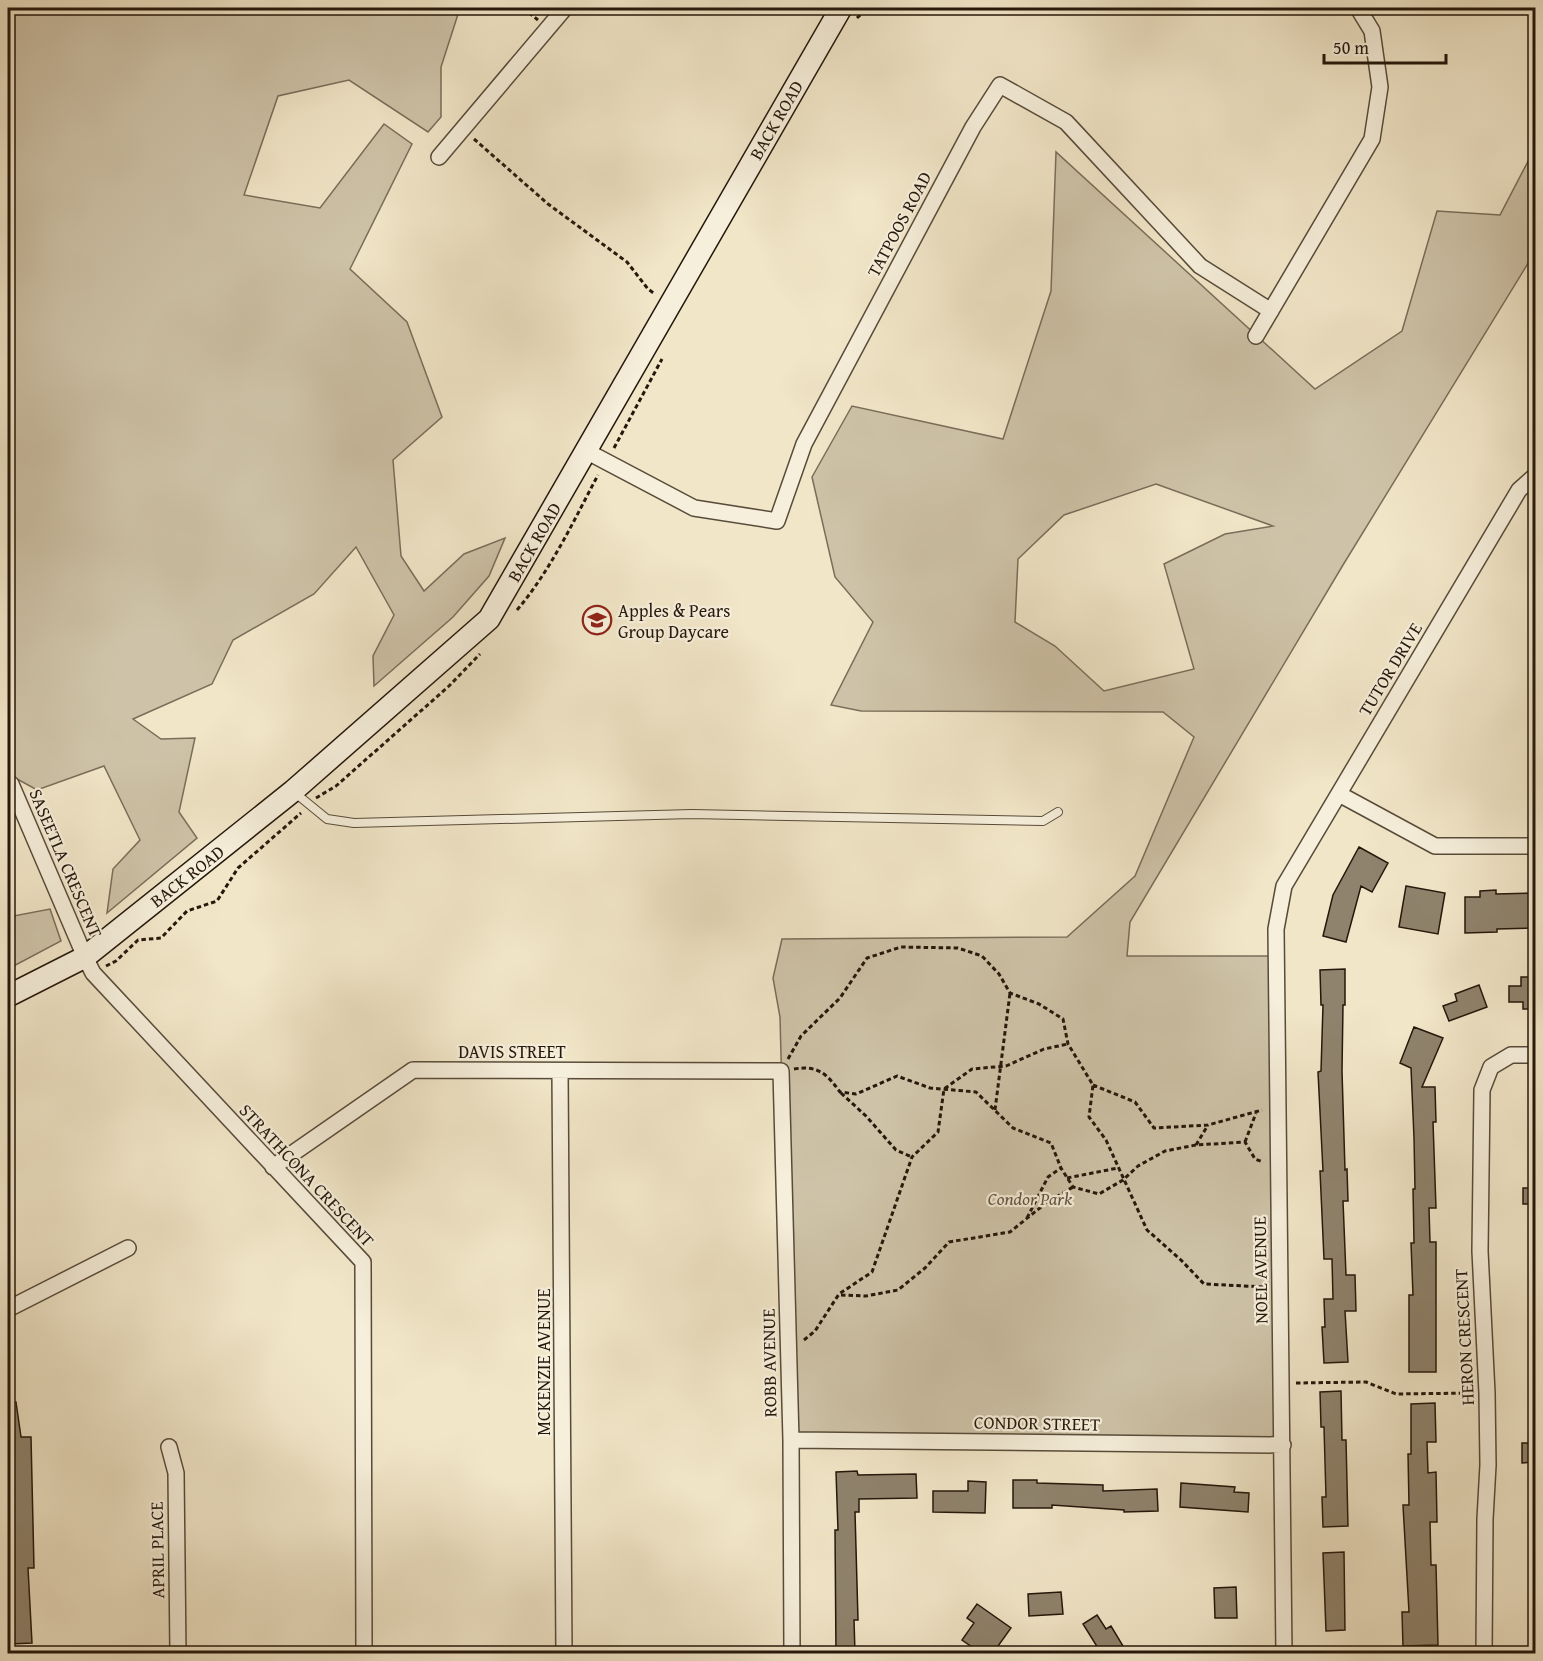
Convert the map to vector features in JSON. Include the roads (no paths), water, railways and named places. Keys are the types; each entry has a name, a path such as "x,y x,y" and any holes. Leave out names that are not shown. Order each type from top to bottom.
{"street":[{"path":"439,157 565,8"},
{"name":"BACK ROAD","path":"8,996 85,957 293,791 489,619 841,8"},
{"path":"1256,336 1372,139 1380,87 1372,31 1358,8"},
{"name":"TATPOOS ROAD","path":"586,451 694,508 777,521 804,444 973,128 1000,86 1066,122 1200,266 1271,311"},
{"name":"TUTOR DRIVE","path":"1284,886 1519,490 1536,475"},
{"name":"SASEETLA CRESCENT","path":"11,784 85,957"},
{"path":"1339,794 1435,846 1536,846"},
{"name":"NOEL AVENUE","path":"1284,886 1276,929 1284,1653"},
{"name":"STRATHCONA CRESCENT","path":"85,957 93,973 363,1262 364,1653"},
{"name":"HERON CRESCENT","path":"1484,1653 1485,1519 1488,1465 1480,1251 1482,1090 1491,1067 1511,1055 1536,1055"},
{"name":"DAVIS STREET","path":"273,1167 413,1070 781,1071"},
{"name":"MCKENZIE AVENUE","path":"560,1071 564,1653"},
{"name":"ROBB AVENUE","path":"781,1071 791,1440 792,1653"},
{"path":"8,1309 128,1248"},
{"name":"CONDOR STREET","path":"791,1440 1282,1445"},
{"name":"APRIL PLACE","path":"169,1447 176,1473 178,1653"}],"lane":[{"path":"293,791 327,819 354,823 692,814 1043,820 1058,812"}],"place":[{"name":"Apples & Pears Group Daycare","path":"597,620"}],"park label":[{"name":"Condor Park","path":"1030,1198"}]}
